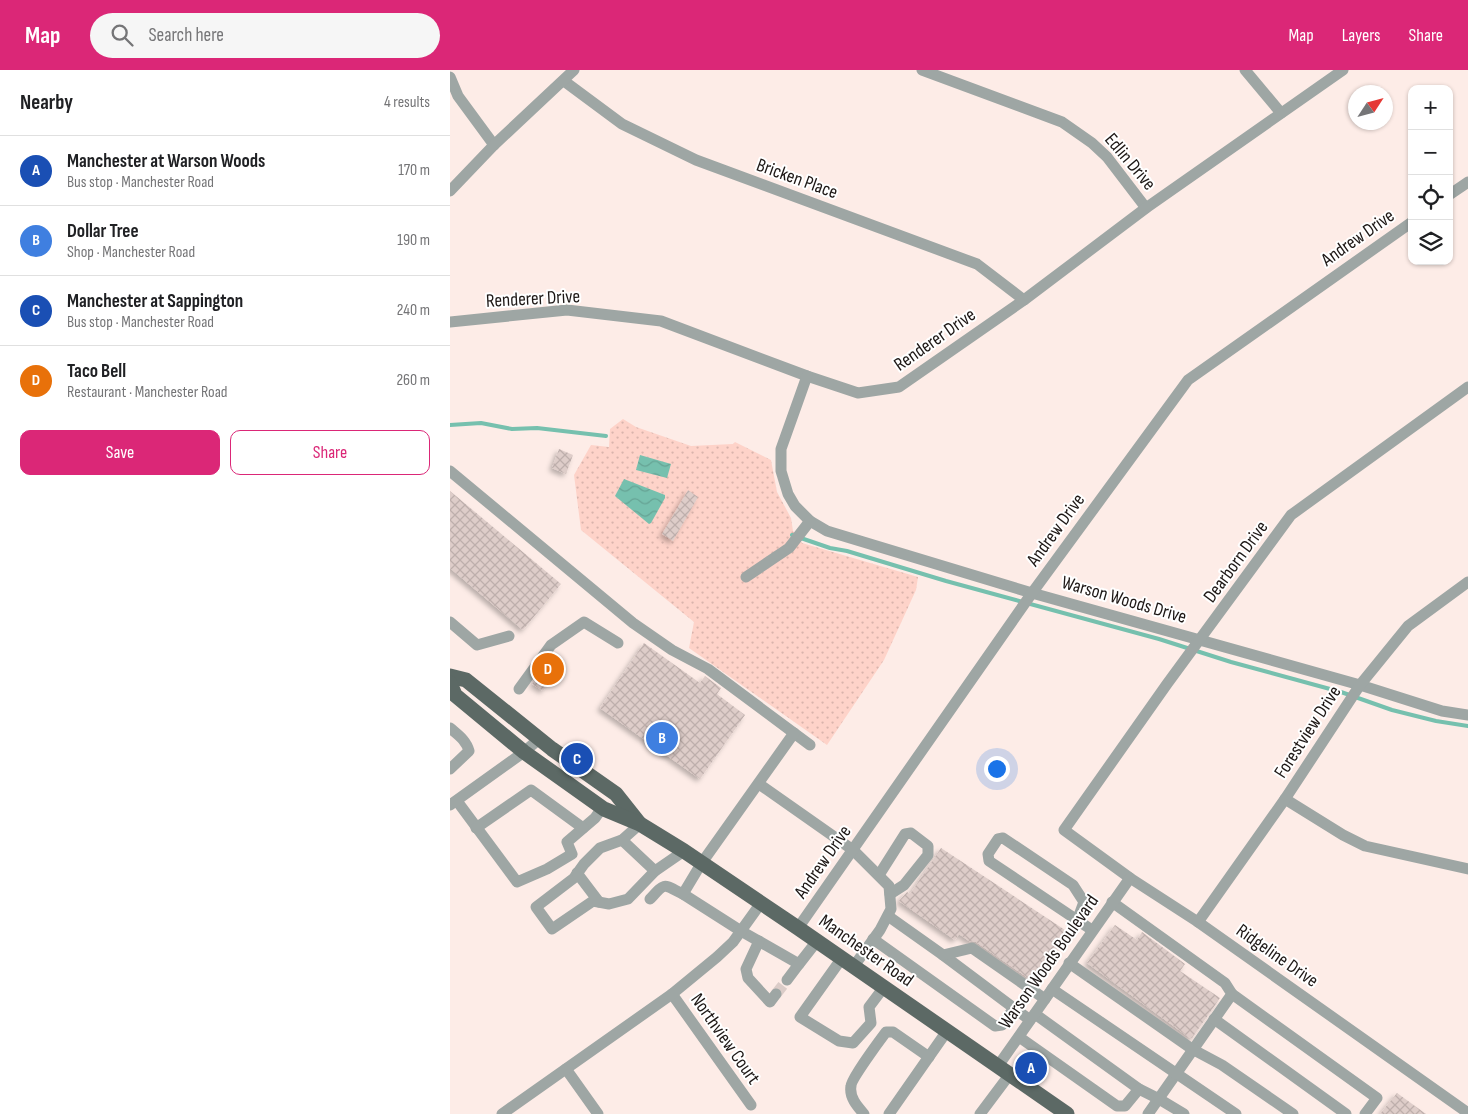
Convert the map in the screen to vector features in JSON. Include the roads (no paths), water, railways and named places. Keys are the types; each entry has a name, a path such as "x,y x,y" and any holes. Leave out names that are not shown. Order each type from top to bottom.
{"main road":[{"name":"Manchester Road","path":"450,676 466,680 539,739 616,794 640,824"},
{"name":"Manchester Road","path":"450,683 455,695 524,752 602,808 640,824 760,902 1067,1114"}],"street":[{"path":"450,191 494,145 574,70"},
{"name":"Edlin Drive","path":"922,70 1062,122 1092,143 1107,157 1146,208"},
{"path":"1246,70 1281,113"},
{"name":"Renderer Drive","path":"450,322 566,310 661,321 807,376 858,393 899,387 1024,300 1146,208 1343,70"},
{"path":"450,77 458,96 494,145"},
{"name":"Bricken Place","path":"564,81 622,124 696,160 977,264 1024,300"},
{"path":"1453,192 1468,182"},
{"name":"Andrew Drive","path":"798,928 1028,599 1188,380 1408,225"},
{"name":"Warson Woods Drive","path":"807,376 781,449 782,471 788,494 795,506 810,521 827,531 1028,599 1199,643 1355,692 1468,715"},
{"name":"Dearborn Drive","path":"1064,830 1291,515 1468,387"},
{"path":"450,472 633,623 672,650 708,669 810,745"},
{"path":"746,577 788,548 810,521"},
{"name":"Forestview Drive","path":"1198,922 1285,799 1355,692 1408,626 1468,582"},
{"path":"450,622 477,645 509,636"},
{"path":"519,689 551,645 584,622 618,643"},
{"path":"450,728 465,741 469,751 450,769"},
{"path":"683,894 701,864 794,733"},
{"path":"539,739 453,803 476,828 517,882 547,869 572,854 567,842 595,818 602,808"},
{"path":"759,784 853,850 889,886 891,909 880,930 848,962 800,1017 839,1041 853,1043 871,1023 869,1007 884,987"},
{"path":"476,828 531,790 583,828"},
{"path":"1285,799 1365,846 1468,869"},
{"path":"640,824 622,840 600,848 584,864 574,878 536,907 552,929 593,901 609,904 628,899 655,870 684,852"},
{"name":"Ridgeline Drive","path":"1064,830 1130,878 1198,922 1468,1113"},
{"path":"879,875 905,834 911,834 928,846 928,855 904,885 890,894"},
{"path":"1077,921 1084,902 1073,885 1003,838 998,839 988,854 989,861 1077,921 1092,930"},
{"path":"622,840 655,870"},
{"path":"578,873 598,902"},
{"name":"Warson Woods Boulevard","path":"980,1114 1004,1070 1019,1037 1130,878"},
{"path":"650,899 662,886 666,886 683,894 741,931 799,964"},
{"path":"502,1114 672,994 733,942 760,902"},
{"path":"1112,902 1225,983 1232,994 1377,1098 1365,1114"},
{"path":"888,916 1014,1008 1032,1017 1139,1089 1159,1098 1180,1113"},
{"path":"873,939 995,1026 1002,1026 1014,1008"},
{"path":"759,941 746,968 748,978 773,998"},
{"path":"786,980 817,941"},
{"path":"943,955 972,948 1176,1072 1236,1114"},
{"path":"1069,963 1292,1114"},
{"name":"Northview Court","path":"672,994 751,1105"},
{"path":"1148,1114 1192,1048 1232,994"},
{"path":"1214,1019 1346,1114"},
{"path":"889,1114 947,1031"},
{"path":"864,1114 851,1096 850,1084 886,1032 893,1032 929,1057"},
{"path":"1019,1037 1117,1106 1125,1106 1139,1089"},
{"path":"566,1069 598,1114"}],"water":[{"path":"640,455 671,464 667,478 636,470"},
{"path":"624,479 665,495 651,523 649,524 615,496"}],"waterway":[{"path":"450,425 481,423 512,429 537,428 606,436"},
{"path":"792,535 830,548 847,551 946,581 1159,639 1231,662 1341,692 1392,710 1436,721 1468,726"}],"tunnel":[{"path":"776,994 787,980"}],"place":[{"name":"Taco Bell","path":"548,669"},
{"name":"Dollar Tree","path":"662,738"},
{"name":"Manchester at Sappington","path":"577,759"},
{"name":"Manchester at Warson Woods","path":"1031,1068"}]}
